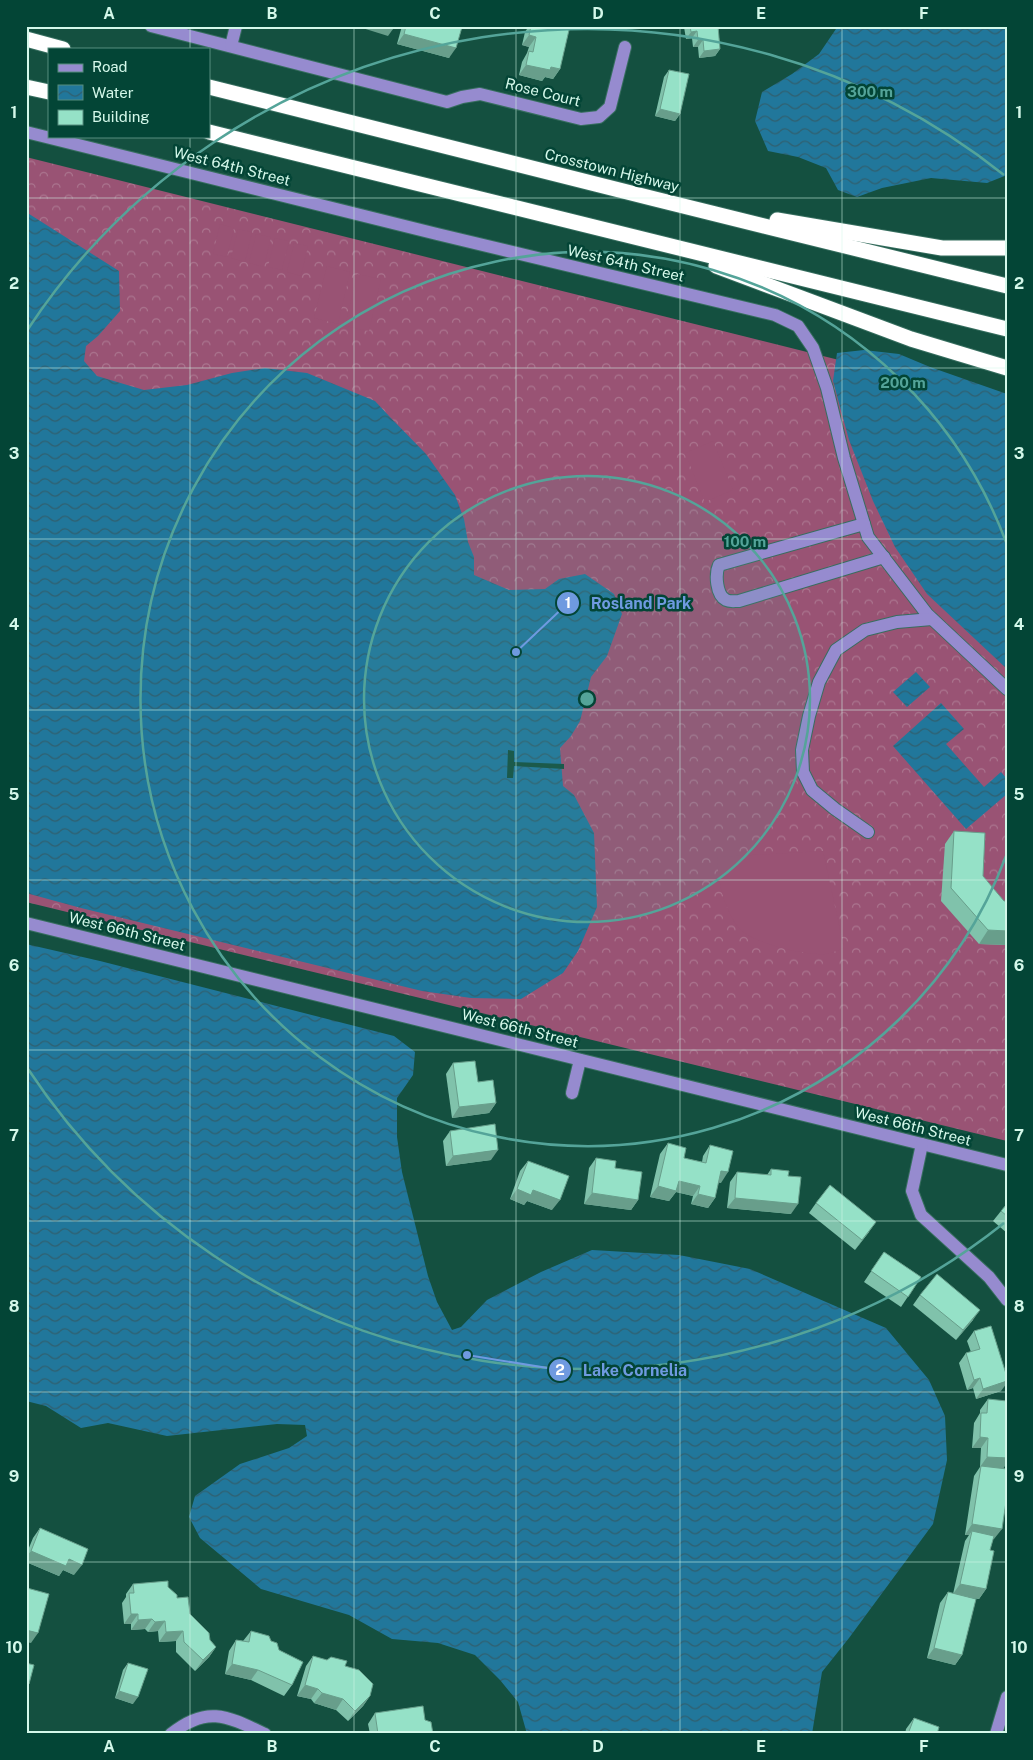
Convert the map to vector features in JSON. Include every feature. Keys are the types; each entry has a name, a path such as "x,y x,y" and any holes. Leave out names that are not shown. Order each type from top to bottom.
{"highway":[{"path":"26,39 59,48"},
{"path":"26,87 48,92"},
{"name":"Crosstown Highway","path":"210,87 655,200 1007,286"},
{"path":"210,132 1007,329"},
{"path":"655,200 942,248 1007,248"},
{"path":"640,238 911,339 1007,368"}],"street":[{"path":"151,26 231,46 236,26"},
{"name":"Rose Court","path":"231,46 448,102 480,94 581,119 600,117 610,107 624,47"},
{"name":"West 64th Street","path":"26,132 48,137"},
{"name":"West 64th Street","path":"50,138 774,315 798,326 813,348 827,388 844,458 868,537 932,619 1007,689"},
{"path":"864,524 719,565 716,574 720,594 730,602 739,601 884,558"},
{"path":"868,832 812,790 803,772 802,750 819,682 836,650 865,630 897,622 932,619"},
{"name":"West 66th Street","path":"26,923 1007,1165"},
{"path":"572,1092 580,1060"},
{"path":"922,1144 912,1192 921,1215 989,1277 1007,1300"},
{"path":"996,1734 1007,1697"},
{"path":"171,1734 184,1723 200,1717 218,1715 236,1720 265,1734"}],"green space":[{"path":"26,157 1007,402 1007,1141 26,902"},
{"path":"220,224 234,228 227,257 213,254"},
{"path":"238,229 252,232 245,262 231,258"},
{"path":"256,234 271,237 264,267 249,263"},
{"path":"275,238 289,241 282,270 268,267"},
{"path":"294,243 308,246 301,276 287,272"},
{"path":"327,266 350,272 338,324 314,318"},
{"path":"357,274 381,279 369,331 345,326"},
{"path":"713,441 733,490 705,502 685,453"},
{"path":"823,851 844,948 825,954 792,951 754,938 738,927 729,912 722,894 718,874 718,857"}],"water":[{"path":"838,26 1007,26 1007,175 987,183 931,178 882,188 857,197 838,190 826,168 798,157 768,151 755,121 762,92 792,74 819,54"},
{"path":"26,212 119,271 120,311 98,336 86,346 84,361 97,376 144,390 187,385 232,373 265,368 307,373 375,401 426,454 455,495 464,519 468,542 474,557 474,575 509,590 545,589 559,579 585,574 614,594 622,614 607,656 591,677 580,721 571,736 560,748 563,786 574,795 594,833 597,907 578,951 563,973 521,999 471,998 422,991 26,893"},
{"path":"864,350 899,354 1007,394 1007,669 927,594 895,547 873,501 849,440 833,381 837,353"},
{"path":"916,672 930,687 907,707 893,692"},
{"path":"941,703 964,729 946,744 984,787 1001,772 1007,779 1007,794 966,829 893,746"},
{"path":"26,944 394,1036 415,1052 413,1075 397,1098 397,1137 402,1172 428,1276 437,1302 452,1330 461,1327 487,1300 541,1272 592,1250 679,1255 750,1269 886,1328 929,1380 945,1416 947,1460 933,1524 822,1672 812,1734 527,1734 518,1702 500,1680 475,1655 438,1643 392,1639 349,1615 261,1589 200,1538 189,1517 195,1496 240,1464 289,1448 307,1436 305,1425 277,1424 167,1436 108,1423 81,1428 46,1406 26,1401"}],"pier":[{"path":"508,750 514,751 514,762 564,764 564,769 514,766 513,778 507,778"}],"building":[{"path":"406,26 462,27 456,48 404,34"},
{"path":"531,26 553,26 569,30 560,69 551,67 550,70 526,65 529,51 533,52 536,37 529,35"},
{"path":"690,26 718,26 720,49 704,51 703,40 698,40 697,31 691,32"},
{"path":"669,70 689,74 680,114 660,109"},
{"path":"954,831 985,833 983,876 1004,901 1007,901 1007,931 988,930 951,888"},
{"path":"475,1061 478,1082 493,1080 496,1103 459,1107 453,1063"},
{"path":"495,1124 498,1150 453,1156 450,1131"},
{"path":"668,1143 686,1148 684,1158 706,1163 710,1145 733,1151 728,1172 721,1171 715,1198 698,1194 700,1186 679,1181 676,1191 658,1186"},
{"path":"596,1158 616,1161 615,1168 642,1172 638,1200 592,1193"},
{"path":"528,1161 569,1176 560,1200 533,1190 531,1195 517,1189"},
{"path":"771,1169 789,1171 788,1176 801,1177 798,1204 735,1198 737,1172 771,1175"},
{"path":"830,1185 876,1222 862,1240 816,1203"},
{"path":"1007,1204 1007,1216 1001,1211"},
{"path":"884,1252 921,1277 908,1297 871,1271"},
{"path":"937,1274 980,1310 963,1330 920,1295"},
{"path":"991,1326 1007,1381 983,1389 980,1378 974,1380 966,1353 980,1349 974,1331"},
{"path":"988,1399 1007,1401 1007,1458 987,1457 988,1438 980,1437 981,1413 987,1413"},
{"path":"981,1466 1007,1469 1007,1495 1002,1529 972,1524"},
{"path":"40,1528 88,1549 82,1565 69,1559 66,1566 31,1551"},
{"path":"972,1531 994,1536 990,1550 994,1551 986,1589 960,1584"},
{"path":"168,1581 168,1587 177,1595 177,1598 188,1597 190,1614 209,1633 210,1640 216,1647 203,1660 184,1642 183,1631 166,1632 165,1621 155,1622 152,1619 138,1620 138,1614 131,1614 129,1593 134,1593 133,1584"},
{"path":"27,1588 49,1594 38,1633 26,1630"},
{"path":"948,1592 976,1599 962,1655 934,1648"},
{"path":"251,1631 269,1636 271,1641 277,1643 279,1650 303,1662 292,1685 258,1670 232,1664 236,1640 249,1642"},
{"path":"313,1656 327,1660 331,1657 347,1661 345,1666 359,1670 373,1684 370,1696 355,1711 343,1699 322,1693 318,1689 305,1685"},
{"path":"26,1663 34,1665 29,1684 26,1683"},
{"path":"128,1663 148,1669 138,1697 119,1691"},
{"path":"423,1706 425,1720 431,1722 433,1734 378,1734 375,1713"},
{"path":"914,1718 939,1727 937,1734 908,1734"}],"place":[{"name":"Rosland Park","path":"516,652"},
{"name":"Lake Cornelia","path":"467,1355"}]}
